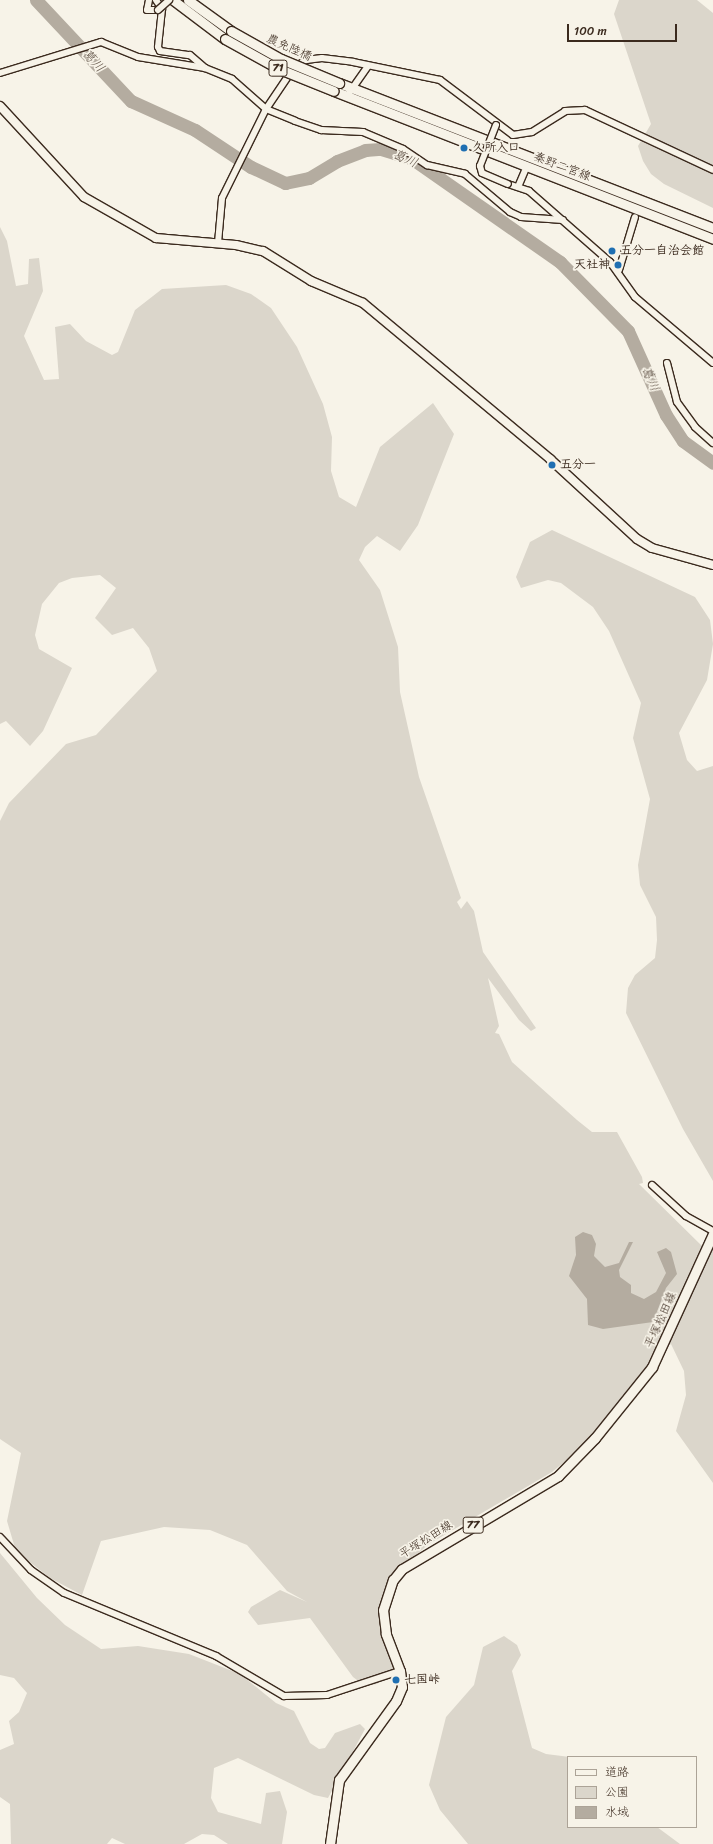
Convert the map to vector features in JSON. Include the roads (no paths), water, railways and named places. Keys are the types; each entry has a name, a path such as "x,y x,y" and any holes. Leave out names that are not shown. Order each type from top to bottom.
{"main road":[{"name":"71","path":"173,0 228,35"},
{"name":"71","path":"188,0 228,35"},
{"name":"農免陸橋","path":"228,35 281,59 336,87"},
{"name":"秦野二宮線","path":"336,87 353,88 713,228"},
{"name":"秦野二宮線","path":"336,87 347,96 713,239"},
{"name":"平塚松田線","path":"330,1844 339,1780 396,1701 402,1687 400,1671 386,1634 383,1610 393,1580 402,1570 442,1544 558,1476 595,1438 652,1368 713,1234"}],"street":[{"path":"150,0 147,10 158,10 170,0"},
{"path":"156,0 162,9 158,47 160,51 190,55 205,68"},
{"path":"0,73 101,42 138,57 205,68 232,79 266,109 321,130 363,132 403,150 426,165 465,174 510,212 521,217 562,220"},
{"path":"218,242 222,198 244,157 266,109 293,69 306,60 322,58 440,80 496,124 513,135 522,136 565,111 585,110 713,170"},
{"path":"347,96 368,66"},
{"path":"0,106 70,186 123,222 156,238 218,242 263,251 311,280 363,303 550,459 637,539 652,548 713,565"},
{"path":"496,124 480,166 482,173 518,187 562,220 619,270 635,296 713,364"},
{"path":"518,187 527,166"},
{"path":"619,270 635,217"},
{"path":"667,363 677,402 695,427 713,443"},
{"path":"652,1185 686,1216 713,1231"},
{"path":"0,1537 31,1570 64,1593 211,1653 251,1673 284,1696 327,1695 400,1671"}],"water":[{"path":"583,1232 592,1235 596,1244 594,1256 605,1267 619,1263 629,1242 633,1242 619,1270 620,1277 631,1285 631,1293 644,1299 656,1292 666,1273 657,1252 666,1248 671,1252 677,1274 666,1288 653,1322 603,1329 588,1325 587,1299 569,1276 576,1255 575,1237"}],"waterway":[{"name":"葛川","path":"36,0 131,101 195,130 251,167 285,183 309,178 337,161 365,150 381,149 411,158 560,262 628,331 666,415 683,441 713,463"}],"place":[{"name":"久所入口","path":"464,148"},
{"name":"五分一自治会館","path":"612,251"},
{"name":"天社神","path":"618,265"},
{"name":"五分一","path":"552,465"},
{"name":"七国峠","path":"396,1680"}]}
